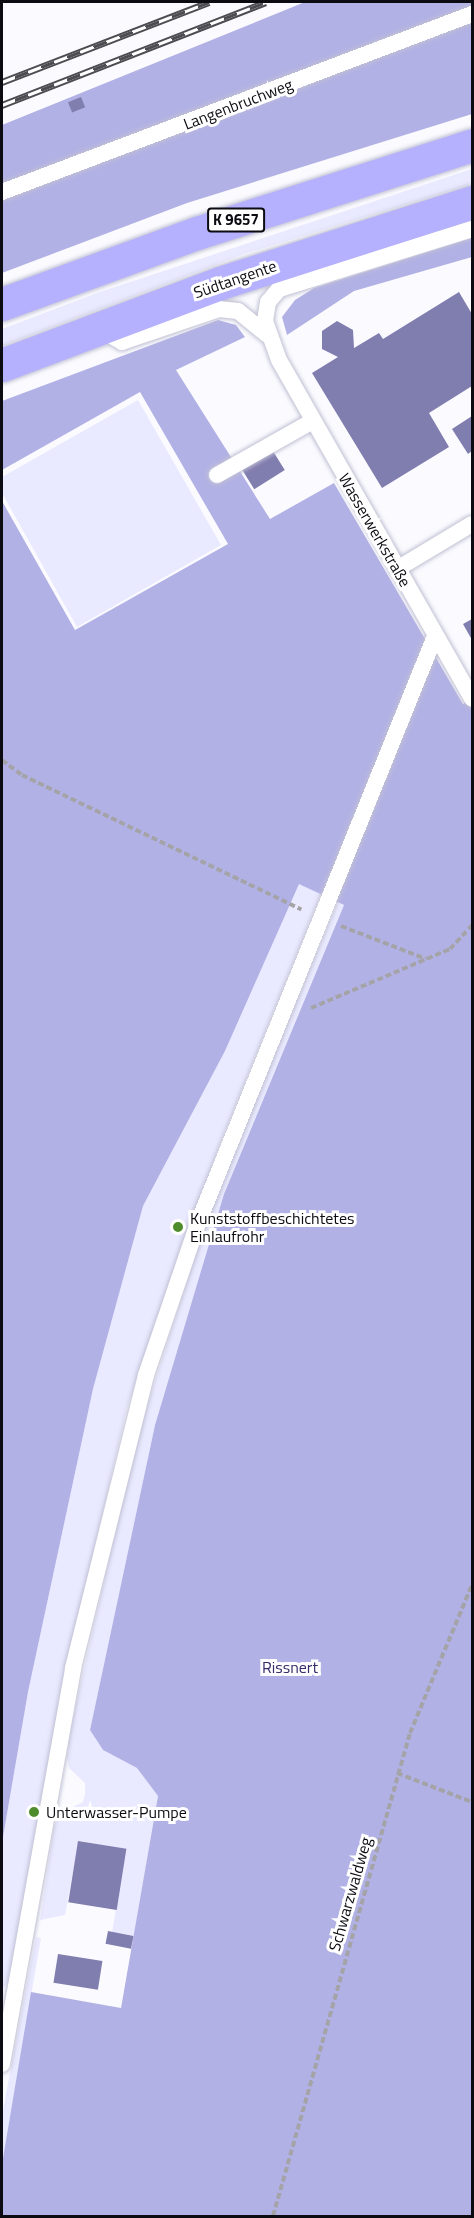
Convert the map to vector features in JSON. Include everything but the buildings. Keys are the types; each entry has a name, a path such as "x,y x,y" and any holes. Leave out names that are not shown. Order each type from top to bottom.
{"highway":[{"name":"K 9657","path":"2,304 197,233 472,145"},
{"name":"Südtangente","path":"2,365 98,328 472,202"}],"lane":[{"name":"Langenbruchweg","path":"2,192 472,14"},
{"path":"268,335 266,310 279,289 472,229"},
{"path":"98,328 122,342 219,309 238,311 268,335"},
{"name":"Wasserwerkstraße","path":"268,335 279,360 472,699"},
{"path":"217,475 314,421"},
{"path":"398,569 472,524"},
{"path":"2,2064 73,1668 115,1490 198,1223 435,636"}],"path":[{"path":"2,760 22,775 321,918 426,959"},
{"path":"278,1023 450,949 472,925"},
{"name":"Schwarzwaldweg","path":"273,2217 397,1773 472,1585"},
{"path":"397,1773 472,1802"}],"shaded area":[{"path":"472,169 472,184 244,254 2,346 2,329 100,292"},
{"path":"138,400 221,545 77,627 2,493 2,477"},
{"path":"299,883 321,894 219,1146 127,1407 69,1660 10,1981 2,1989 2,1843 28,1692 93,1389 143,1206 225,1051"},
{"path":"338,902 344,905 224,1194 155,1425 90,1730 103,1750 137,1768 158,1796 134,1936 112,1932 126,1849 79,1841 65,1915 40,1920 54,1827 61,1813 83,1802 85,1794 85,1783 69,1768 67,1757 72,1722 137,1438 212,1204"},
{"path":"36,1937 41,1938 2,2164 2,2115"}],"green space":[{"path":"305,2 472,2 472,114 187,203 2,273 2,125"},
{"path":"472,238 472,257 354,291 287,335 282,317 295,300 314,288"},
{"name":"Rissnert","path":"218,320 236,325 245,337 176,370 270,519 334,483 463,704 472,699 472,2216 2,2216 2,2164 31,1992 121,2008 158,1796 137,1768 103,1750 90,1730 155,1425 224,1194 344,905 299,884 225,1051 143,1206 93,1389 28,1692 2,1843 2,501 75,630 228,544 140,392 2,470 2,401"}],"railway":[{"path":"2,82 209,2"},
{"path":"2,105 266,2"}],"place":[{"name":"Kunststoffbeschichtetes Einlaufrohr","path":"178,1227"},
{"name":"Unterwasser-Pumpe","path":"34,1812"}]}
